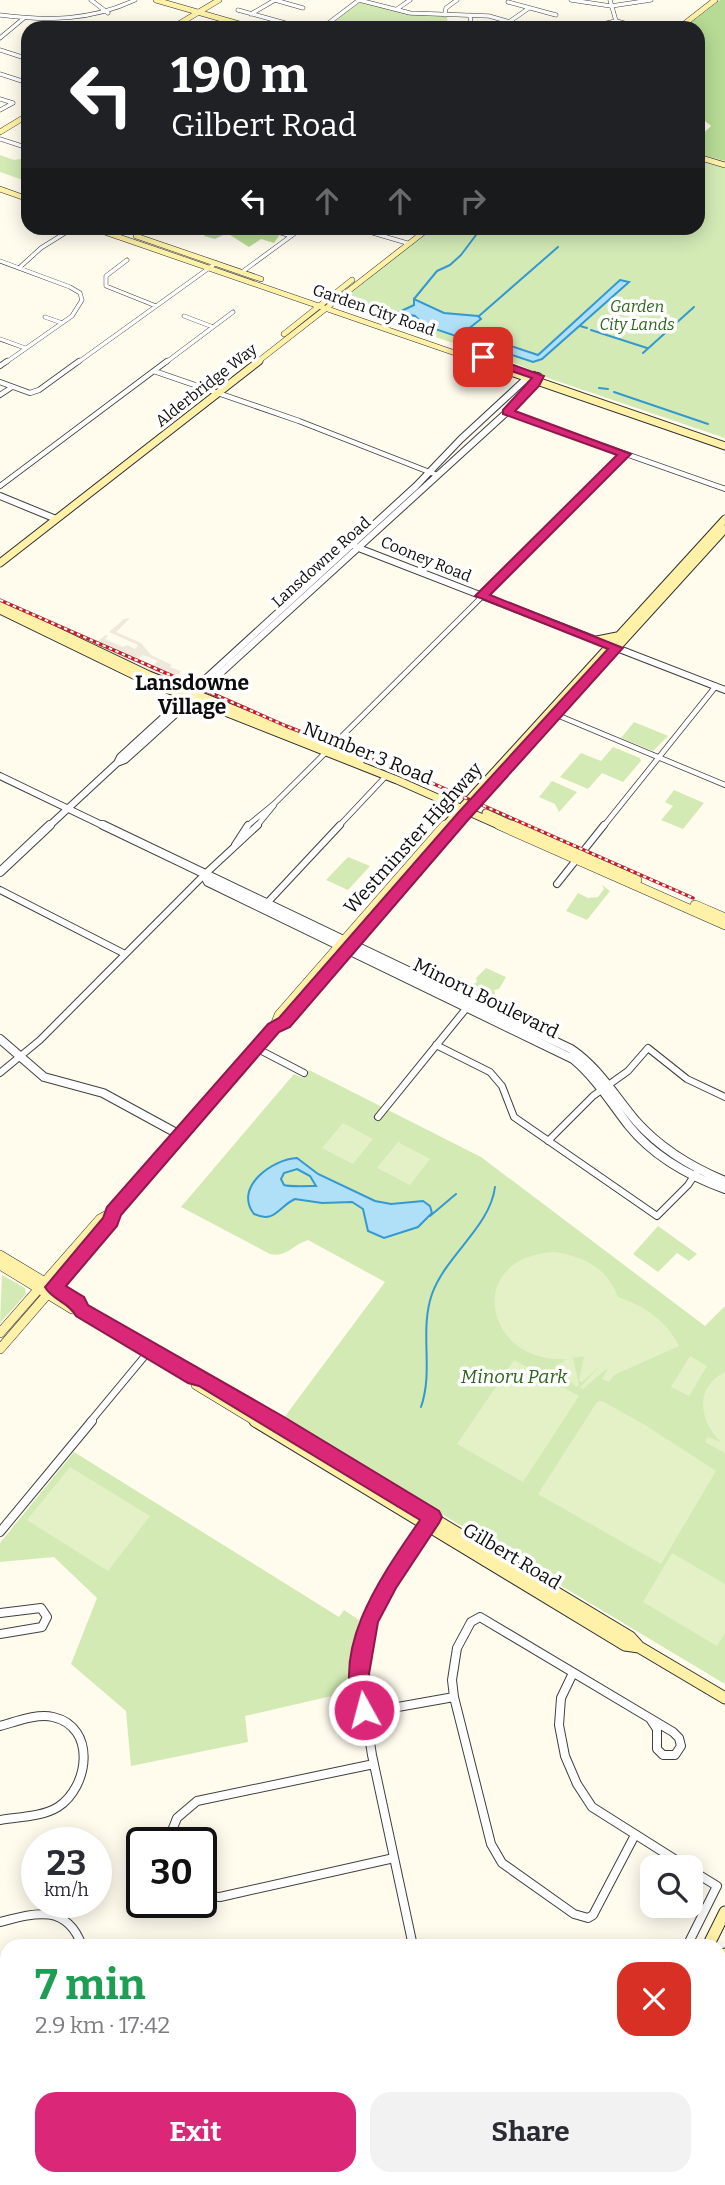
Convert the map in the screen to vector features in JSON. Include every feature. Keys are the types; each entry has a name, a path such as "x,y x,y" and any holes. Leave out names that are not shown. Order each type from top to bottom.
{"main road":[{"path":"156,0 229,21"},
{"path":"183,21 219,0"},
{"path":"681,21 708,0"},
{"path":"688,21 715,0"},
{"path":"0,132 21,119"},
{"path":"705,159 725,165"},
{"path":"0,189 21,196"},
{"path":"0,195 21,202"},
{"name":"Garden City Road","path":"113,235 209,268 243,276 534,378"},
{"name":"Garden City Road","path":"132,235 216,263 243,276"},
{"name":"Alderbridge Way","path":"325,304 342,299 412,235"},
{"name":"Alderbridge Way","path":"0,556 53,518 417,235"},
{"path":"243,276 306,303 313,314 339,312"},
{"name":"Garden City Road","path":"325,304 339,312 725,443"},
{"name":"Alderbridge Way","path":"0,563 53,518"},
{"name":"Westminster Highway","path":"467,807 557,715 619,635 725,519"},
{"name":"Westminster Highway","path":"274,1028 285,1023 347,945 467,807 613,646 725,529"},
{"name":"Number 3 Road","path":"0,604 191,695"},
{"name":"Number 3 Road","path":"0,610 113,666 467,807 725,925"},
{"path":"597,640 619,635"},
{"name":"Number 3 Road","path":"327,750 467,807"},
{"name":"Number 3 Road","path":"578,857 725,918"},
{"name":"Westminster Highway","path":"0,1333 111,1221 113,1212 274,1028 279,1015 347,945"},
{"name":"Gilbert Road","path":"0,1255 72,1309 82,1310 194,1378 201,1378 430,1521 630,1637 639,1647 725,1698"},
{"name":"Gilbert Road","path":"0,1265 46,1288"},
{"name":"Westminster Highway","path":"0,1349 46,1288"},
{"path":"712,1939 725,1912"}],"street":[{"path":"91,0 108,13"},
{"path":"0,16 81,21 108,13 135,0"},
{"path":"251,14 275,0 303,8"},
{"path":"331,21 359,0 410,13 470,15 503,21"},
{"path":"397,9 410,0"},
{"path":"445,15 446,8 457,0"},
{"path":"570,0 587,5 638,4 651,0"},
{"path":"508,2 556,15"},
{"path":"611,3 617,21"},
{"path":"510,21 529,8"},
{"path":"238,10 277,21"},
{"path":"470,15 470,21"},
{"path":"0,38 24,18"},
{"path":"0,50 21,57"},
{"path":"1,75 21,81"},
{"path":"0,99 13,103 0,110"},
{"path":"0,139 21,146"},
{"path":"19,268 41,248 62,235"},
{"path":"380,235 405,242"},
{"path":"243,276 291,236"},
{"path":"127,260 106,276 106,286 156,306"},
{"path":"0,261 80,293 80,306 62,323 0,366"},
{"path":"0,382 33,393 216,263"},
{"path":"0,486 233,312"},
{"path":"184,316 213,327"},
{"path":"45,317 62,323"},
{"path":"0,339 25,348"},
{"path":"154,370 435,472"},
{"name":"Lansdowne Road","path":"0,872 117,764 125,760 191,695 435,472 507,412 534,378"},
{"name":"Lansdowne Road","path":"435,472 461,439 534,378"},
{"path":"0,395 12,387"},
{"path":"507,412 725,489"},
{"path":"0,1073 20,1058 204,875 243,840 327,750 625,454"},
{"path":"0,496 53,518"},
{"name":"Cooney Road","path":"355,546 725,690"},
{"path":"557,884 716,686"},
{"path":"557,715 725,785"},
{"name":"Minoru Boulevard","path":"0,776 204,875 268,902 347,945"},
{"path":"268,902 386,776"},
{"name":"Minoru Boulevard","path":"204,875 208,882 470,1004 573,1059 607,1087 647,1145 725,1189"},
{"path":"0,890 125,954"},
{"path":"378,1117 470,1004"},
{"path":"0,1039 44,1077 103,1093 180,1135"},
{"path":"436,1045 491,1073 503,1088 508,1110 657,1216 696,1173"},
{"path":"256,1048 304,1073"},
{"path":"548,1140 628,1071 648,1048 687,1079 725,1097"},
{"name":"Minoru Boulevard","path":"696,1173 725,1181"},
{"path":"0,1532 149,1351"},
{"path":"411,1939 374,1764 359,1674 369,1620 389,1581 430,1521"},
{"path":"0,1614 41,1608 47,1617 42,1628 0,1634"},
{"path":"635,1835 593,1914 588,1918 574,1914 502,1863 491,1844 454,1697 454,1654 477,1616 651,1720 679,1738 680,1750 674,1755 663,1755 656,1749 654,1741 657,1729 651,1720"},
{"path":"573,1673 561,1697 559,1710 562,1738 573,1777 592,1807 667,1855"},
{"path":"364,1713 454,1697"},
{"path":"0,1726 52,1717 72,1726 82,1739 84,1751 84,1773 75,1789 58,1808 0,1820"},
{"path":"173,1827 177,1818 197,1801 374,1764"},
{"path":"217,1897 394,1858"},
{"path":"703,1877 718,1886 703,1915"},
{"path":"0,1922 44,1912 62,1920 80,1935 81,1939"},
{"path":"691,1939 701,1918"}],"green space":[{"path":"720,0 725,0 725,161 705,156 705,132 711,126 705,121 705,21 693,21"},
{"path":"360,2 409,13 447,16 447,21 335,21"},
{"path":"0,155 14,160 21,159 21,179 0,172"},
{"name":"Garden City Lands","path":"705,162 725,168 725,438 405,327 345,302 346,297 423,235 705,235"},
{"path":"205,235 223,235 215,239"},
{"path":"230,235 279,235 274,243 261,239 249,247"},
{"path":"634,722 668,736 653,751 621,738"},
{"path":"613,747 640,758 641,761 623,782 602,773 588,789 560,777 581,753 601,761"},
{"path":"552,781 577,792 559,812 555,804 539,797"},
{"path":"674,790 704,803 683,829 661,820 673,806 665,802"},
{"path":"348,857 370,866 348,890 326,880"},
{"path":"602,885 610,891 587,920 566,911 578,893 588,898 598,897 604,889"},
{"path":"486,968 506,977 499,989 494,990 492,998 468,987 477,982 476,978"},
{"name":"Minoru Park","path":"309,1070 481,1157 705,1326 725,1306 725,1684 283,1419 385,1282 308,1240 281,1254 270,1254 181,1207 294,1074 303,1078"},
{"path":"343,1123 373,1139 353,1164 322,1148"},
{"path":"398,1142 430,1159 410,1185 377,1168"},
{"path":"658,1226 697,1254 689,1261 677,1253 658,1272 633,1254"},
{"path":"554,1252 585,1260 601,1271 618,1297 654,1316 668,1329 679,1346 614,1375 609,1382 602,1379 608,1369 605,1370 583,1389 580,1387 602,1364 582,1382 579,1381 584,1356 573,1358 579,1385 576,1387 556,1366 567,1359 539,1356 517,1346 502,1329 495,1310 496,1290 506,1272 525,1258"},
{"path":"2,1275 25,1288 26,1294 0,1323"},
{"path":"690,1356 707,1366 689,1396 671,1387"},
{"path":"514,1360 579,1396 523,1482 457,1444"},
{"path":"725,1372 725,1453 705,1442 708,1437 721,1442 708,1424 703,1405 708,1386"},
{"path":"602,1401 716,1471 661,1564 538,1494 597,1402"},
{"path":"74,1452 339,1617 344,1610 359,1620 349,1692 245,1716 248,1742 131,1766 126,1711 71,1664 97,1598 54,1557 0,1562 0,1543"},
{"path":"70,1467 150,1516 108,1571 27,1520"},
{"path":"672,1553 725,1584 725,1633 717,1646 643,1602"}],"shaded area":[{"path":"130,618 116,632 141,643 151,655 181,671 179,674 189,678 202,676 191,685 183,685 147,671 158,661 143,655 132,665 95,647 95,643 106,635 108,636 105,639 135,649 138,645 109,632 124,619"}],"water":[{"path":"620,280 629,282 542,359 533,362 435,329 415,316 399,312 414,305 414,299 444,313 478,316 481,319 468,329 469,332 538,355"},
{"path":"297,1158 318,1174 375,1201 391,1204 423,1201 430,1206 432,1213 418,1227 384,1238 368,1231 363,1209 352,1202 322,1203 295,1199 267,1217 254,1214 248,1194 252,1185 267,1169","holes":["297,1169 310,1176 316,1186 286,1186 281,1179 284,1173"]}],"waterway":[{"path":"414,299 437,271 450,265 461,255 476,235"},
{"path":"479,316 558,247"},
{"path":"643,353 694,307"},
{"path":"580,326 587,328"},
{"path":"591,330 647,348"},
{"path":"599,388 608,389"},
{"path":"614,392 708,424"},
{"path":"421,1407 425,1393 427,1322 432,1294 447,1266 485,1215 495,1187"},
{"path":"430,1216 456,1194"}],"railway":[{"path":"0,600 286,726 425,780 693,898"}],"district":[{"name":"Lansdowne Village","path":"192,695"}],"route":[{"path":"364,1710 359,1674 363,1639 372,1611 432,1517 82,1310 78,1302 54,1287 111,1221 113,1212 274,1028 285,1023 463,817 617,648 481,596 625,454 507,412 536,383 538,376 483,357"}]}
